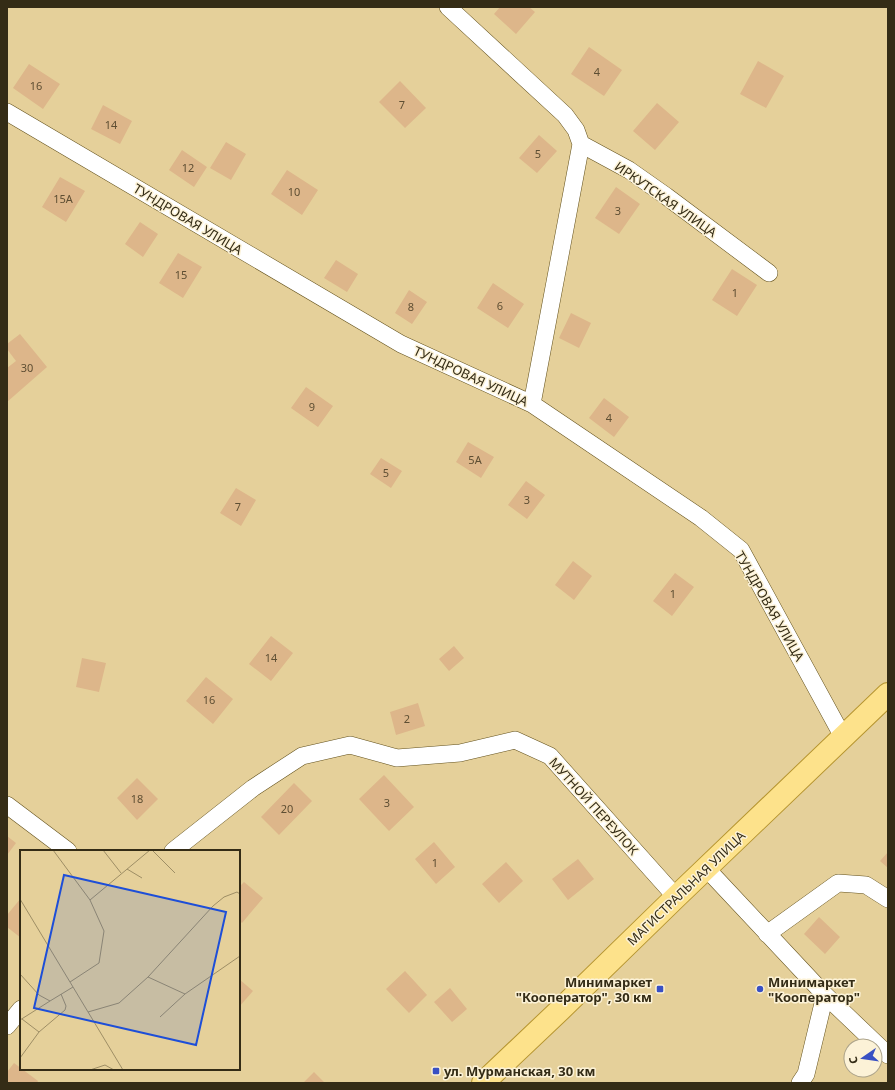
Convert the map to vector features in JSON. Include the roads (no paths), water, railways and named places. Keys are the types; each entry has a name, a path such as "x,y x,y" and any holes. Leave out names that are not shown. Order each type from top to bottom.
{"main road":[{"name":"МАГИСТРАЛЬНАЯ УЛИЦА","path":"483,1083 888,694"}],"street":[{"path":"448,7 565,115 576,130 581,144 532,404"},
{"name":"ТУНДРОВАЯ УЛИЦА","path":"7,112 401,344 532,404 701,518 741,550 843,737"},
{"name":"ИРКУТСКАЯ УЛИЦА","path":"581,144 629,170 769,273"},
{"name":"МУТНОЙ ПЕРЕУЛОК","path":"174,850 253,788 302,756 350,745 397,758 460,753 515,740 550,756 676,897"},
{"path":"7,805 67,850"},
{"path":"706,868 825,995 888,1055"},
{"path":"767,934 838,884 866,885 888,898"},
{"path":"800,1083 806,1074 825,995"},
{"path":"7,1026 20,1010"}],"place":[{"name":"Минимаркет \"Кооператор\", 30 км","path":"660,989"},
{"name":"Минимаркет \"Кооператор\"","path":"760,989"},
{"name":"ул. Мурманская, 30 км","path":"436,1071"}]}
